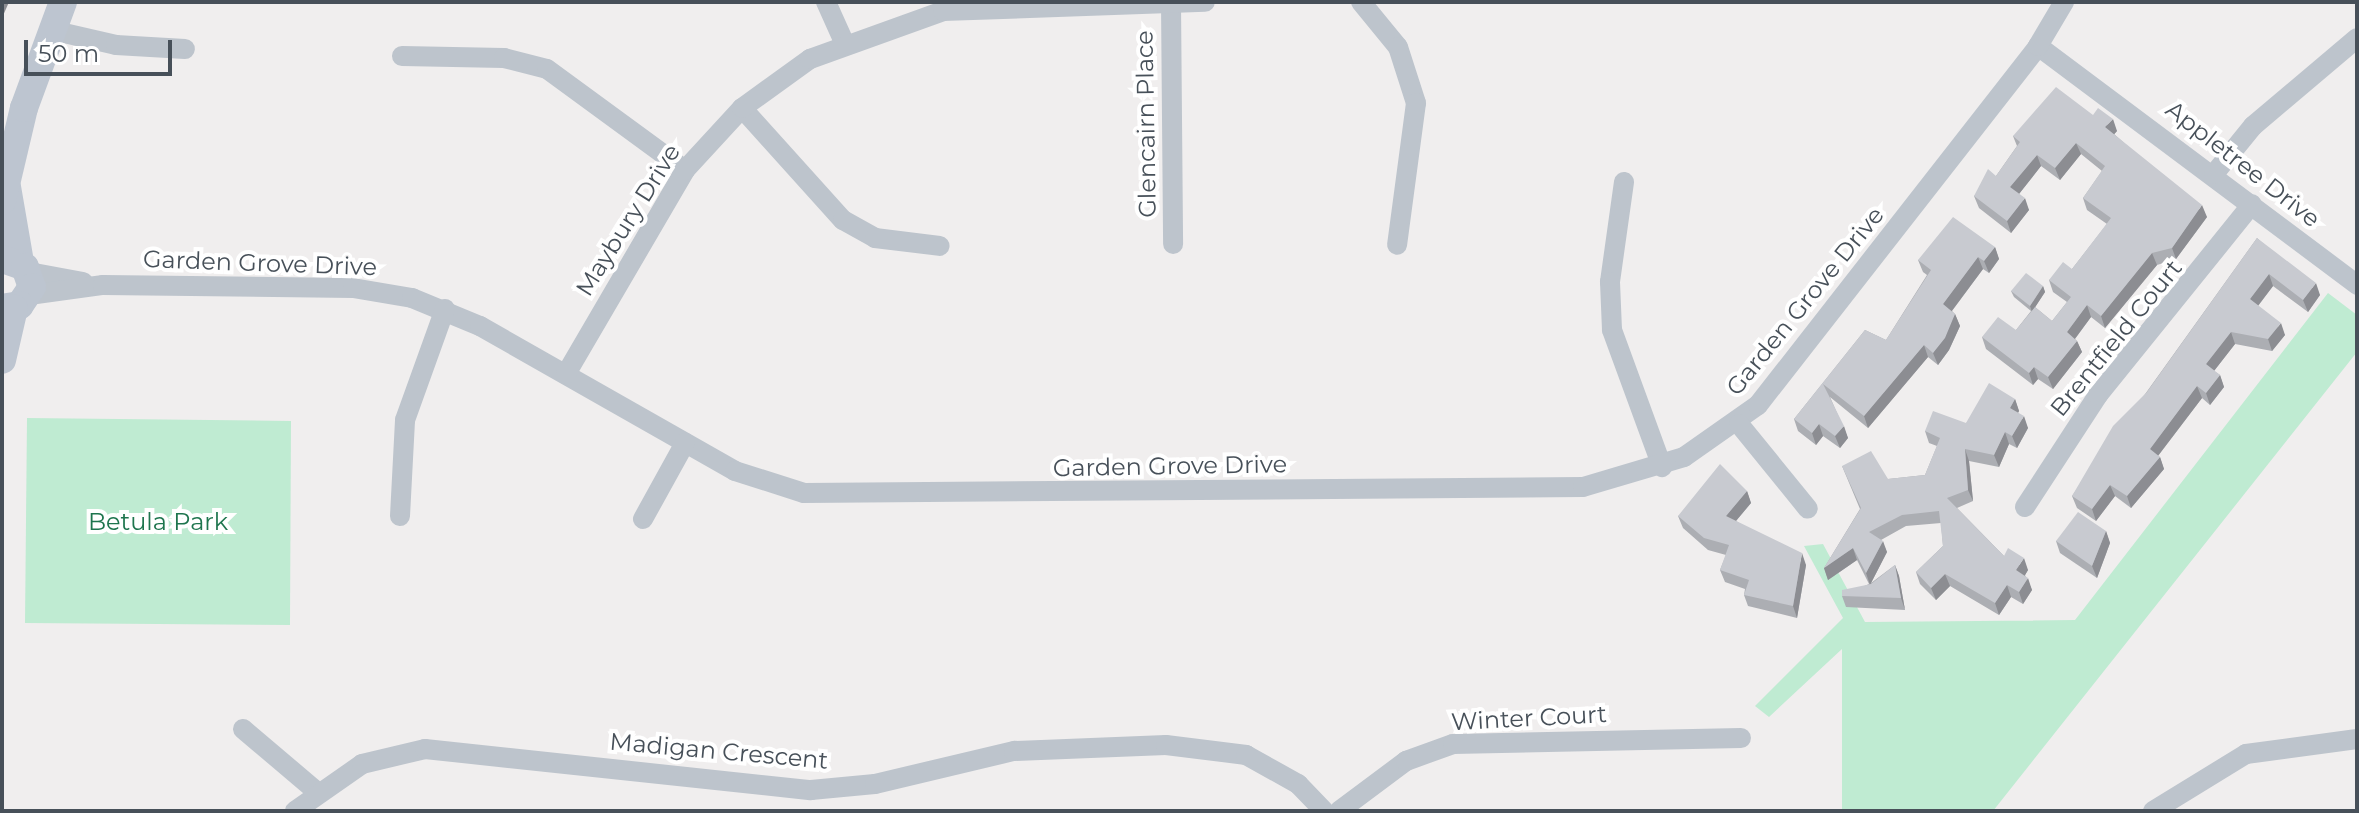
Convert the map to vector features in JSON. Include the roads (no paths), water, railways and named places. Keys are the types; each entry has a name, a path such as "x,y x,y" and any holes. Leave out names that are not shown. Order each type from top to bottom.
{"street":[{"path":"2,360 16,284 4,194 51,30 63,2"},
{"path":"826,2 844,42"},
{"name":"Maybury Drive","path":"566,374 685,170 742,108 844,42 913,17 977,6 1205,2"},
{"path":"1361,2 1398,47 1416,103 1397,245"},
{"name":"Garden Grove Drive","path":"16,284 353,288 445,309 756,481 829,495 1552,488 1610,483 1662,467 1739,424 1788,370 2042,40 2064,2"},
{"name":"Glencairn Place","path":"1171,3 1173,244"},
{"path":"51,30 116,45 185,49"},
{"path":"2214,174 2253,126 2357,38"},
{"name":"Appletree Drive","path":"2042,40 2357,285"},
{"path":"402,56 504,58 547,69 685,170"},
{"path":"742,108 843,220 875,238 940,246"},
{"path":"1624,182 1610,282 1612,330 1662,467"},
{"name":"Brentfield Court","path":"2025,507 2098,395 2252,204"},
{"path":"400,516 405,420 445,309"},
{"path":"1739,424 1808,509"},
{"path":"643,519 685,443"},
{"path":"243,729 316,791"},
{"name":"Winter Court","path":"1339,811 1406,761 1453,744 1741,738"},
{"path":"2153,811 2246,754 2357,739"},
{"name":"Madigan Crescent","path":"295,811 316,791 362,764 425,749 811,790 875,784 1014,751 1166,745 1246,755 1298,784 1324,811"}],"park label":[{"name":"Betula Park","path":"158,522"}]}
